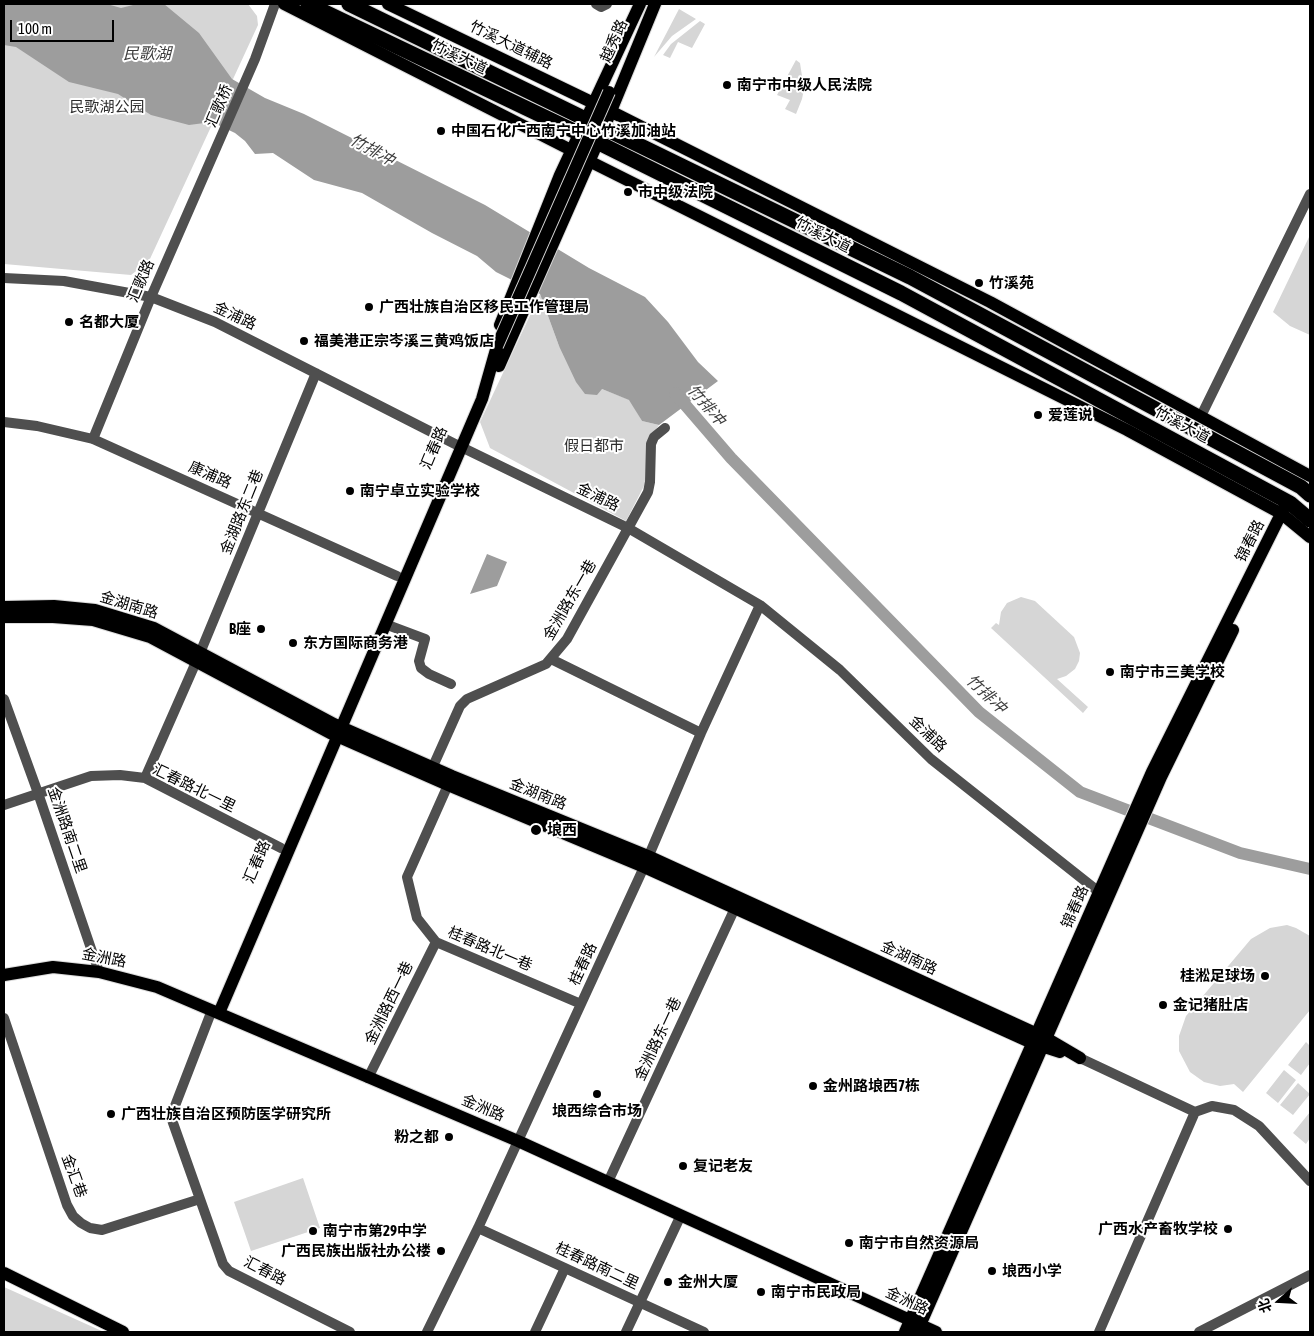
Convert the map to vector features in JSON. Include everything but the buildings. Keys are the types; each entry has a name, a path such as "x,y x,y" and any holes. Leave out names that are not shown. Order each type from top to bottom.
{"highway":[{"name":"竹溪大道","path":"308,4 582,127 604,128 910,277 1301,487 1310,495"},
{"name":"竹溪大道","path":"348,4 582,127 597,142 901,294 1288,510 1310,520"}],"main road":[{"name":"竹溪大道辅路","path":"388,4 610,111 990,302 1310,476"},
{"path":"478,397 486,360 543,216 571,150 640,4"},
{"name":"越秀路","path":"609,92 648,4"},
{"path":"478,397 498,367 604,128 655,4"},
{"path":"288,5 589,161 1288,510 1310,537"},
{"name":"汇春路","path":"215,1011 335,730 397,576 457,445 609,92"},
{"name":"汇春路","path":"215,1011 281,848 385,624 457,445"},
{"name":"锦春路","path":"913,1327 1157,774 1288,510"},
{"name":"金湖南路","path":"4,607 54,606 94,610 154,628 198,658"},
{"name":"金湖南路","path":"4,617 53,616 93,620 150,637 198,658 335,730 646,862 1039,1041"},
{"name":"金湖南路","path":"431,772 448,785 646,862 735,908 1080,1058"},
{"name":"锦春路","path":"1039,1041 1099,892 1116,867"},
{"name":"金洲路","path":"4,975 53,967 99,972 156,987 518,1141 681,1215 913,1327 936,1332"},
{"path":"4,1273 123,1332"}],"street":[{"name":"汇歌桥","path":"209,165 255,58 275,4"},
{"path":"596,4 601,7 607,4"},
{"name":"汇歌路","path":"92,438 150,297 209,165"},
{"path":"1201,416 1310,194"},
{"name":"金浦路","path":"4,278 64,281 150,297 215,322 457,445 628,528 760,605 840,670 931,759 1099,892"},
{"name":"金湖路东二巷","path":"145,778 198,658 316,373"},
{"name":"康浦路","path":"4,422 37,426 92,438 397,576"},
{"name":"金洲路东一巷","path":"431,772 460,706 467,699 538,668 551,659 567,640 648,492 651,444 654,438 665,428"},
{"name":"桂春路","path":"427,1332 478,1228 581,1004 760,605"},
{"path":"385,624 425,639 419,660 421,668 429,674 451,684"},
{"path":"551,659 701,733"},
{"name":"金洲路南二里","path":"4,699 99,972"},
{"name":"汇春路北一里","path":"4,805 91,776 120,775 145,778 281,848"},
{"name":"桂春路北一巷","path":"448,785 408,877 417,918 436,942 581,1004"},
{"name":"金洲路东一巷","path":"608,1182 735,908"},
{"name":"金洲路西一巷","path":"368,1078 436,942"},
{"name":"汇春路","path":"215,1011 172,1111 172,1120 223,1264 229,1272 350,1332"},
{"name":"金汇巷","path":"4,1018 73,1216 90,1228 102,1230 200,1198"},
{"name":"金湖南路","path":"1080,1058 1195,1112"},
{"path":"1100,1332 1195,1112 1212,1106 1234,1110 1259,1126 1310,1181"},
{"path":"626,1332 681,1215"},
{"name":"桂春路南二里","path":"478,1228 704,1332"},
{"path":"535,1332 565,1268"},
{"path":"1199,1332 1310,1275"}],"green space":[{"name":"民歌湖公园","path":"4,4 248,4 257,16 258,25 149,261 131,275 4,264"},
{"path":"679,9 696,19 672,36 654,57"},
{"path":"700,21 705,24 692,48 678,42 670,58 663,55 671,44"},
{"path":"796,60 800,63 804,89 796,114 785,109 790,100 777,95"},
{"path":"1310,235 1310,335 1290,326 1273,312"},
{"name":"假日都市","path":"540,294 559,346 602,389 630,400 642,421 659,425 648,440 645,484 626,521 490,448 480,422"},
{"path":"1021,597 1035,601 1074,637 1080,653 1079,661 1075,669 1066,676 1057,679 1088,707 1083,713 991,628 996,623 999,625 1001,612 1007,603"},
{"name":"桂淞足球场","path":"1287,925 1310,936 1310,1010 1243,1092 1234,1084 1220,1086 1204,1082 1190,1072 1179,1051 1179,1036 1186,1016 1251,939 1270,928"},
{"path":"1306,1042 1310,1046 1310,1063 1301,1075 1288,1065"},
{"path":"1284,1070 1296,1080 1278,1103 1266,1093"},
{"path":"1298,1083 1310,1094 1293,1115 1280,1105"},
{"path":"1310,1112 1310,1138 1306,1144 1293,1133"},
{"path":"303,1178 320,1228 251,1251 234,1202"},
{"path":"4,1287 104,1332 4,1332"}],"water":[{"name":"民歌湖","path":"4,4 107,4 121,8 137,4 164,4 199,33 232,79 265,98 304,114 485,205 589,268 645,297 668,322 698,362 718,381 659,425 642,421 629,400 602,389 597,395 585,394 576,382 559,346 540,294 496,272 477,256 362,193 314,180 273,153 255,154 245,141 235,133 212,122 189,125 151,115 118,94 69,82 16,47 4,45"},
{"path":"487,554 507,562 497,586 470,594"}],"waterway":[{"name":"竹排冲","path":"675,393 731,458 979,712 1080,792 1240,853 1310,869"}],"place":[{"name":"南宁市中级人民法院","path":"727,85"},
{"name":"中国石化广西南宁中心竹溪加油站","path":"441,131"},
{"name":"市中级法院","path":"628,192"},
{"name":"竹溪苑","path":"979,283"},
{"name":"广西壮族自治区移民工作管理局","path":"369,307"},
{"name":"名都大厦","path":"69,322"},
{"name":"福美港正宗岑溪三黄鸡饭店","path":"304,341"},
{"name":"爱莲说","path":"1038,415"},
{"name":"南宁卓立实验学校","path":"350,491"},
{"name":"B座","path":"261,629"},
{"name":"东方国际商务港","path":"293,643"},
{"name":"南宁市三美学校","path":"1110,672"},
{"name":"埌西","path":"536,830"},
{"name":"桂淞足球场","path":"1265,976"},
{"name":"金记猪肚店","path":"1163,1005"},
{"name":"金州路埌西7栋","path":"813,1086"},
{"name":"埌西综合市场","path":"597,1094"},
{"name":"广西壮族自治区预防医学研究所","path":"111,1114"},
{"name":"粉之都","path":"449,1137"},
{"name":"复记老友","path":"683,1166"},
{"name":"广西水产畜牧学校","path":"1228,1229"},
{"name":"南宁市第29中学","path":"313,1231"},
{"name":"南宁市自然资源局","path":"849,1243"},
{"name":"广西民族出版社办公楼","path":"441,1251"},
{"name":"埌西小学","path":"992,1271"},
{"name":"金州大厦","path":"668,1282"},
{"name":"南宁市民政局","path":"761,1292"}]}
